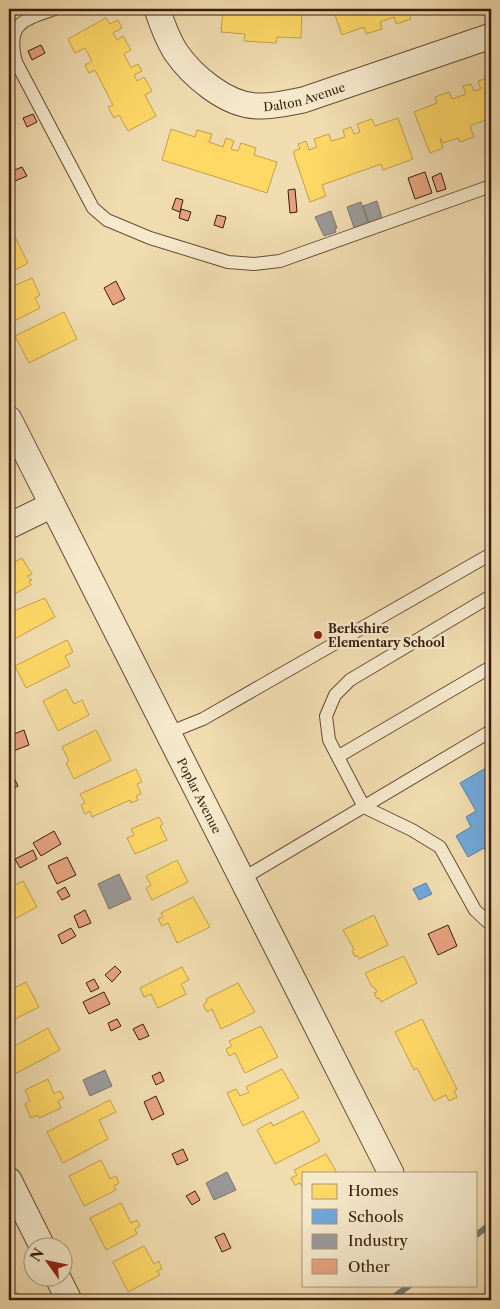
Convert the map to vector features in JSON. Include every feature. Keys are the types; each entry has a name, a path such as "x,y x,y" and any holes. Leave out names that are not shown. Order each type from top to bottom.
{"street":[{"name":"Dalton Avenue","path":"157,9 166,35 185,64 199,78 227,97 256,106 277,105 303,100 491,36"},
{"name":"Poplar Avenue","path":"9,419 390,1172"},
{"path":"9,526 52,505"},
{"path":"9,1180 37,1236"},
{"path":"62,1286 69,1300"}],"lane":[{"path":"55,9 22,20 13,34 12,45 16,62 82,191 93,208 107,220 150,238 228,262 254,264 280,261 491,186"},
{"path":"168,733 203,719 491,554"},
{"path":"491,596 350,680 335,695 326,716 330,740 364,807 412,830 440,847 475,910 491,925"},
{"path":"338,756 491,667"},
{"path":"242,879 491,731"}],"building: Homes":[{"path":"223,9 302,9 301,38 277,37 276,43 244,41 245,34 221,32"},
{"path":"333,9 419,9 408,12 411,19 396,24 394,17 380,22 382,29 366,34 364,27 342,35"},
{"path":"106,18 110,24 118,20 122,28 113,33 117,40 123,36 131,50 124,54 131,68 138,64 142,71 134,75 137,81 144,77 152,91 145,95 156,116 128,131 119,115 114,118 108,107 113,105 95,70 89,73 85,65 92,61 85,48 75,53 68,39"},
{"path":"491,77 491,118 470,126 474,137 460,142 458,138 443,143 440,138 443,148 430,153 414,112 437,103 435,97 449,92 452,99 466,94 463,86 471,84 474,91 481,89 478,81"},
{"path":"398,118 413,159 383,170 381,164 322,185 326,196 310,202 294,155 294,151 300,149 298,144 306,141 309,150 317,147 314,139 329,134 331,141 345,137 343,130 351,127 354,134 360,132 357,124 372,119 375,126"},
{"path":"171,129 195,137 197,130 212,134 209,142 223,147 226,138 234,141 231,149 238,151 241,143 256,148 254,155 277,162 267,193 162,160"},
{"path":"14,235 28,263 9,273 9,238"},
{"path":"32,278 40,295 35,298 40,308 14,321 9,312 9,288"},
{"path":"64,312 77,339 29,363 15,336"},
{"path":"22,558 32,574 27,576 32,580 29,581 31,585 9,597 9,565"},
{"path":"45,598 55,617 9,642 9,613"},
{"path":"67,640 73,652 65,656 70,666 26,688 15,666"},
{"path":"66,689 74,704 82,700 89,715 58,731 43,701"},
{"path":"96,730 111,760 74,779 66,763 69,761 62,747"},
{"path":"136,769 142,782 137,784 141,794 136,796 138,800 131,803 130,800 92,817 90,811 85,814 81,805 85,803 80,794"},
{"path":"159,817 163,824 160,826 167,840 135,854 127,838 134,835 131,829"},
{"path":"177,860 188,882 152,900 146,888 151,885 146,876"},
{"path":"23,881 37,907 9,922 9,888"},
{"path":"193,897 210,927 177,943 168,923 162,926 158,919 163,917 161,913"},
{"path":"374,915 388,945 359,959 357,955 355,957 352,951 354,949 343,930"},
{"path":"404,956 417,983 381,1002 379,998 377,999 374,993 377,992 372,987 365,973"},
{"path":"182,967 189,980 181,984 186,994 158,1008 151,994 144,997 140,988"},
{"path":"26,982 39,1007 9,1022 9,991"},
{"path":"238,983 255,1012 221,1029 212,1009 207,1012 203,1005 207,1002 206,999"},
{"path":"422,1019 457,1089 454,1091 457,1097 449,1101 446,1095 434,1101 417,1068 414,1070 395,1032"},
{"path":"261,1026 278,1057 245,1073 235,1053 229,1056 226,1049 232,1046 229,1041"},
{"path":"48,1028 60,1050 13,1075 12,1073 9,1074 9,1049"},
{"path":"282,1069 299,1098 243,1126 227,1093 236,1089 240,1096 249,1092 246,1087"},
{"path":"48,1079 54,1094 60,1091 64,1098 58,1101 61,1108 39,1118 38,1115 31,1118 25,1104 30,1101 25,1090"},
{"path":"110,1100 116,1112 99,1120 108,1139 63,1163 47,1132"},
{"path":"303,1111 320,1141 275,1164 257,1130 271,1122 273,1126"},
{"path":"326,1154 336,1172 302,1172 302,1186 300,1183 295,1185 291,1178 297,1175 294,1170"},
{"path":"101,1160 110,1179 116,1176 119,1183 114,1186 116,1190 84,1206 69,1176"},
{"path":"121,1203 131,1223 137,1220 140,1226 135,1229 137,1234 106,1250 90,1218"},
{"path":"144,1246 154,1264 159,1261 162,1269 157,1271 160,1275 128,1292 113,1262"},
{"path":"9,1291 12,1296 18,1292 22,1300 9,1300"}],"building: Schools":[{"path":"491,765 491,857 484,848 468,857 456,836 471,827 466,817 476,811 460,783"},
{"path":"426,883 432,894 419,900 413,889"}],"building: Industry":[{"path":"377,201 382,218 369,223 363,206"},
{"path":"361,202 368,223 354,228 347,207"},
{"path":"331,211 337,228 335,229 336,232 324,236 315,217"},
{"path":"119,874 131,899 109,909 98,884"},
{"path":"105,1070 112,1086 90,1096 83,1080"},
{"path":"227,1172 236,1190 214,1200 206,1183"}],"building: Other":[{"path":"41,45 45,53 32,60 28,51"},
{"path":"33,114 37,122 27,127 23,118"},
{"path":"22,167 27,176 15,181 10,172"},
{"path":"425,172 432,193 415,199 408,178"},
{"path":"441,173 446,189 437,192 432,177"},
{"path":"295,189 297,212 290,213 288,190"},
{"path":"176,198 183,200 180,212 172,209"},
{"path":"181,209 191,212 188,221 179,218"},
{"path":"217,215 226,217 223,228 214,225"},
{"path":"116,281 125,299 113,305 104,288"},
{"path":"24,730 29,745 13,751 9,736"},
{"path":"13,776 18,786 9,791 9,779"},
{"path":"54,831 61,844 41,856 33,843"},
{"path":"33,850 37,859 20,868 15,859"},
{"path":"67,857 76,875 57,884 48,866"},
{"path":"65,887 70,896 62,900 57,892"},
{"path":"85,910 91,923 79,928 74,916"},
{"path":"448,925 457,946 438,955 428,934"},
{"path":"71,928 76,936 62,944 58,935"},
{"path":"115,966 121,972 112,982 105,975"},
{"path":"94,979 99,988 91,992 86,983"},
{"path":"104,992 110,1004 89,1014 83,1002"},
{"path":"117,1019 121,1026 111,1031 108,1023"},
{"path":"143,1024 149,1036 139,1040 133,1029"},
{"path":"160,1072 164,1081 156,1085 152,1076"},
{"path":"156,1096 164,1114 152,1120 144,1102"},
{"path":"183,1149 188,1160 177,1165 172,1154"},
{"path":"195,1191 200,1200 192,1205 186,1196"},
{"path":"224,1233 231,1248 222,1252 215,1237"}],"waterway":[{"path":"478,1234 491,1224"},
{"path":"390,1300 409,1286"}],"place":[{"name":"Berkshire Elementary School","path":"318,635"}]}
